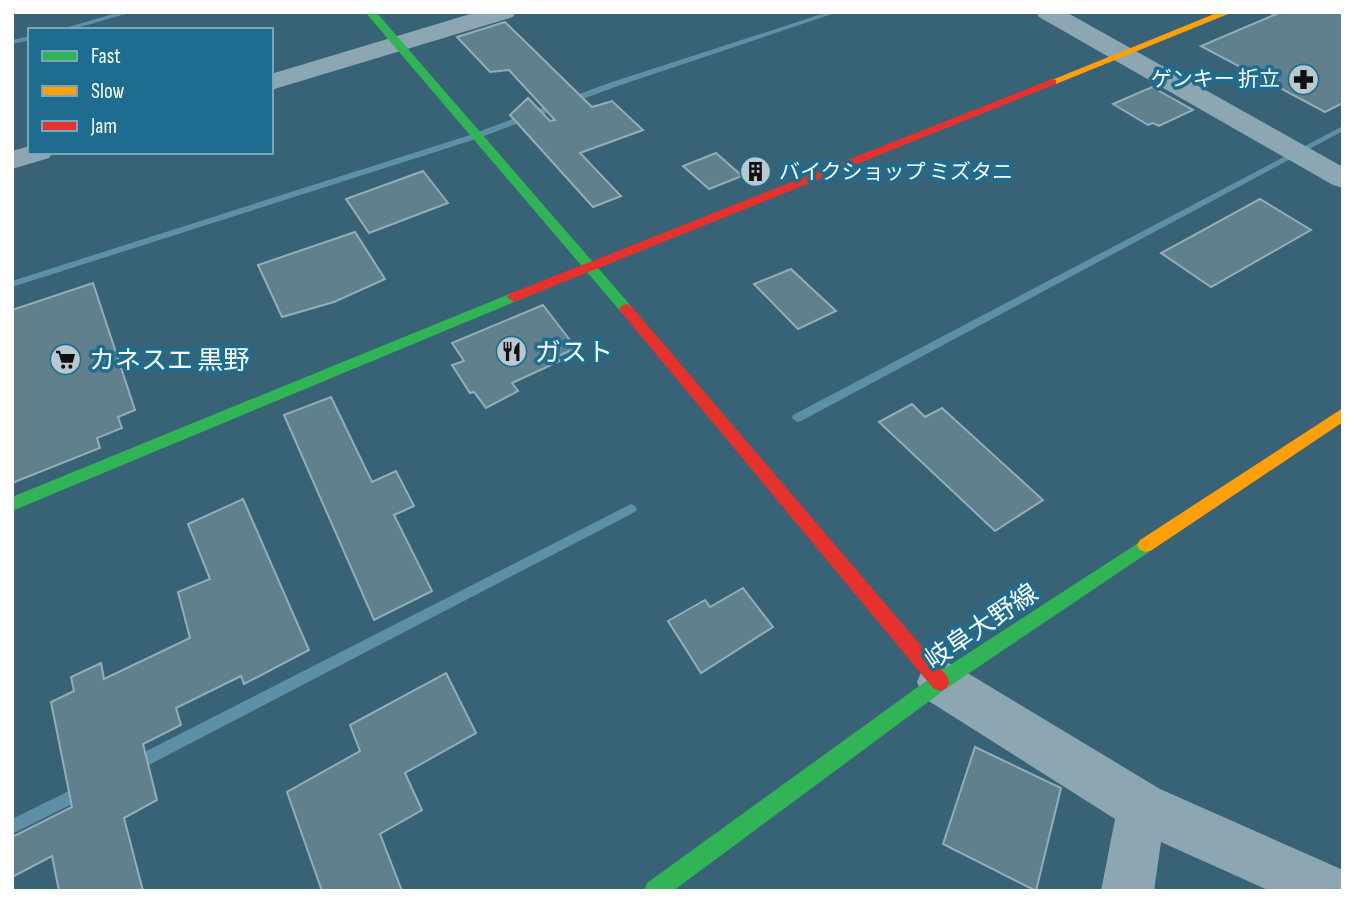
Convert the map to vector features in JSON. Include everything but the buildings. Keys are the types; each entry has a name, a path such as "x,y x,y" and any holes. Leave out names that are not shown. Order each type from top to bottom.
{"street":[{"path":"370,12 590,266 940,682 1142,807 1330,891"},
{"path":"273,81 505,12"},
{"path":"1048,12 1343,179"},
{"path":"12,504 590,266 1228,12"},
{"path":"12,160 32,154"},
{"name":"岐阜大野線","path":"655,891 940,682 1343,414"},
{"path":"1127,891 1142,807"}],"waterway":[{"path":"69,28 129,12"},
{"path":"12,284 473,137 612,85 835,12"},
{"path":"12,42 28,38"},
{"path":"797,418 1343,128"},
{"path":"136,764 631,509"},
{"path":"12,827 81,792"}],"traffic: fast":[{"path":"370,12 626,309"},
{"path":"12,504 514,297"},
{"path":"655,891 940,682 1146,545"}],"traffic: slow":[{"path":"1052,82 1228,12"},
{"path":"1146,545 1343,414"}],"traffic: jam":[{"path":"514,297 1052,82"},
{"path":"626,309 940,682"}],"place":[{"name":"ゲンキー 折立","path":"1303,79"},
{"name":"バイクショップ ミズタニ","path":"756,172"},
{"name":"ガスト","path":"512,352"},
{"name":"カネスエ 黒野","path":"66,360"}]}
